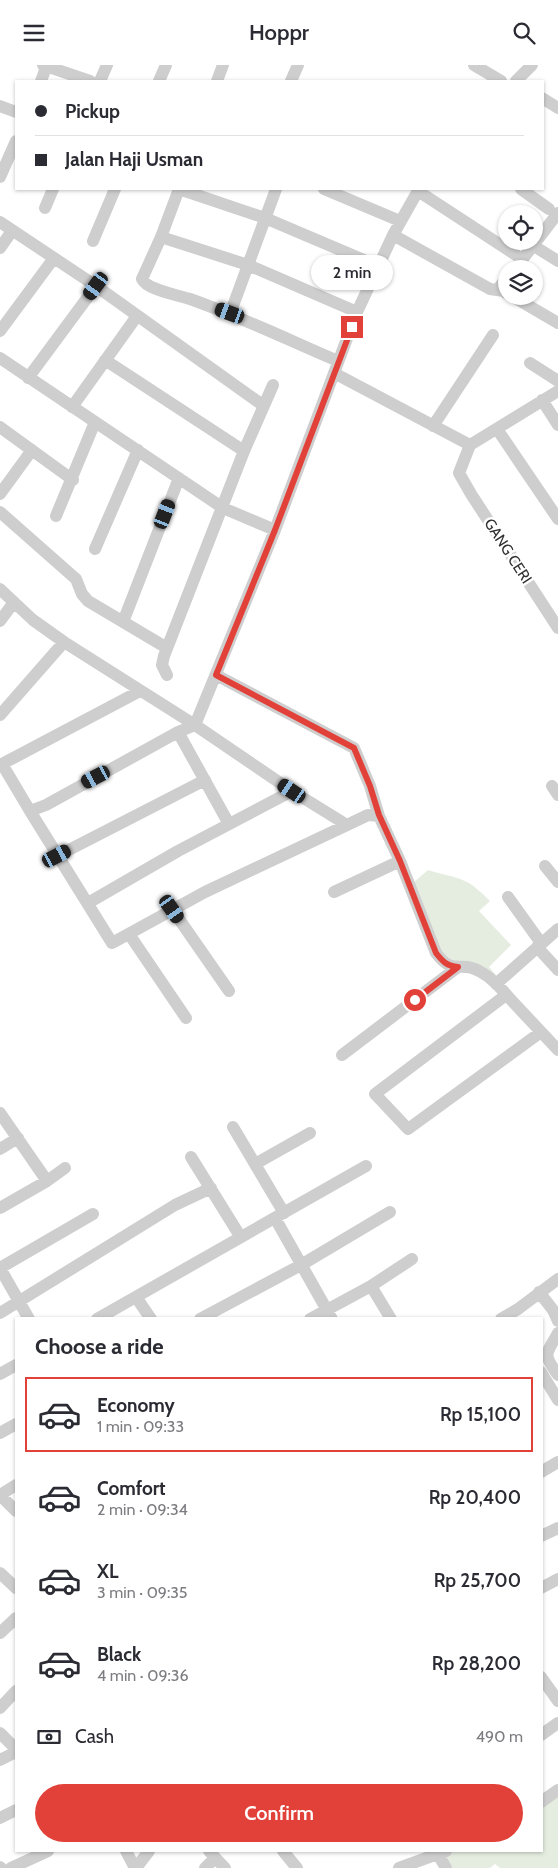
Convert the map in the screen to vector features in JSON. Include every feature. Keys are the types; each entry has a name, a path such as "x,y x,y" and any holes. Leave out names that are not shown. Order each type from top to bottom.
{"street":[{"path":"41,80 45,65 87,80"},
{"path":"100,80 107,65"},
{"path":"160,80 166,65"},
{"path":"217,80 223,65"},
{"path":"290,80 298,65"},
{"path":"474,65 499,80"},
{"path":"517,80 532,65"},
{"path":"544,99 558,108"},
{"path":"0,106 15,112"},
{"path":"0,177 15,143"},
{"path":"45,208 53,190"},
{"path":"93,241 115,190"},
{"path":"179,190 161,237 142,279 143,282 156,290 170,292 230,313 336,367 433,426 470,445 558,391"},
{"path":"182,190 265,218 378,266"},
{"path":"230,313 276,190"},
{"path":"326,190 400,221"},
{"path":"30,811 46,805 178,732 195,725 275,530 357,312 392,235 418,190 516,255"},
{"path":"522,190 554,211 543,230"},
{"path":"0,222 96,286 264,405"},
{"path":"0,248 12,231"},
{"path":"392,235 481,284 498,291"},
{"path":"161,237 248,265 357,312"},
{"path":"522,260 531,250"},
{"path":"540,250 558,261"},
{"path":"0,331 54,258"},
{"path":"28,378 96,286"},
{"path":"530,305 558,323"},
{"path":"72,407 137,316"},
{"path":"433,426 493,335"},
{"path":"0,358 223,508 275,530"},
{"path":"105,360 244,451"},
{"path":"530,363 558,381"},
{"path":"167,675 162,665 167,648 244,451 273,385"},
{"path":"542,400 558,425"},
{"path":"56,516 73,480 95,422"},
{"path":"0,427 73,480"},
{"path":"497,429 558,519"},
{"name":"GANG CERI","path":"470,445 459,473 558,627"},
{"path":"0,494 32,450"},
{"path":"95,549 138,450"},
{"path":"123,622 179,478"},
{"path":"0,512 76,579 88,601 167,648"},
{"path":"0,589 33,620 64,642 347,825"},
{"path":"0,621 14,602"},
{"path":"0,715 64,642"},
{"path":"216,675 354,748 370,786 379,815 400,861 436,953 443,963 450,967 467,967 479,970 496,983 558,1050"},
{"path":"140,691 1,762 112,943 205,892 368,815 379,815"},
{"path":"178,732 229,824"},
{"path":"57,856 205,780"},
{"path":"88,903 178,851 292,791"},
{"path":"334,892 400,861"},
{"path":"545,866 558,882"},
{"path":"508,897 539,945 558,970"},
{"path":"172,909 229,991"},
{"path":"496,983 558,929"},
{"path":"129,934 186,1018"},
{"path":"342,1055 458,967"},
{"path":"506,995 375,1094 408,1129 541,1032"},
{"path":"0,1113 47,1181"},
{"path":"233,1127 255,1164 301,1265 329,1314 412,1259"},
{"path":"255,1164 310,1133"},
{"path":"0,1149 18,1138"},
{"path":"191,1157 240,1237"},
{"path":"101,1317 366,1165"},
{"path":"0,1208 47,1181 65,1167"},
{"path":"0,1313 175,1205 211,1188"},
{"path":"208,1317 390,1212"},
{"path":"28,1317 0,1268 93,1214"},
{"path":"504,1317 558,1279"},
{"path":"370,1286 390,1317"},
{"path":"540,1292 553,1310 558,1321"},
{"path":"136,1297 150,1317"},
{"path":"558,1333 548,1347 544,1366 558,1400"},
{"path":"0,1374 15,1366"},
{"path":"544,1366 558,1375"},
{"path":"0,1433 15,1425"},
{"path":"543,1471 558,1462"},
{"path":"15,1486 0,1495 15,1510"},
{"path":"543,1535 558,1527"},
{"path":"0,1573 15,1587"},
{"path":"543,1587 558,1579"},
{"path":"0,1633 15,1619"},
{"path":"543,1680 558,1701"},
{"path":"0,1708 15,1692"},
{"path":"543,1734 558,1723"},
{"path":"0,1733 15,1750"},
{"path":"0,1760 15,1752"},
{"path":"543,1801 558,1790"},
{"path":"0,1818 15,1810"},
{"path":"11,1868 46,1852"},
{"path":"127,1852 136,1868 148,1852"},
{"path":"399,1868 440,1852 446,1868"},
{"path":"290,1853 297,1868"},
{"path":"205,1868 212,1854 225,1868"}],"shaded area":[{"path":"428,870 452,876 468,883 490,901 479,911 511,945 489,967 496,975 457,963 440,952 414,882"},
{"path":"558,1795 558,1868 500,1868 495,1864 490,1868 451,1868 442,1855 447,1852 543,1852 543,1805"}],"route":[{"path":"352,327 275,530 216,675 354,748 370,786 379,815 400,861 436,953 443,963 450,967 458,967 415,1000"}]}
